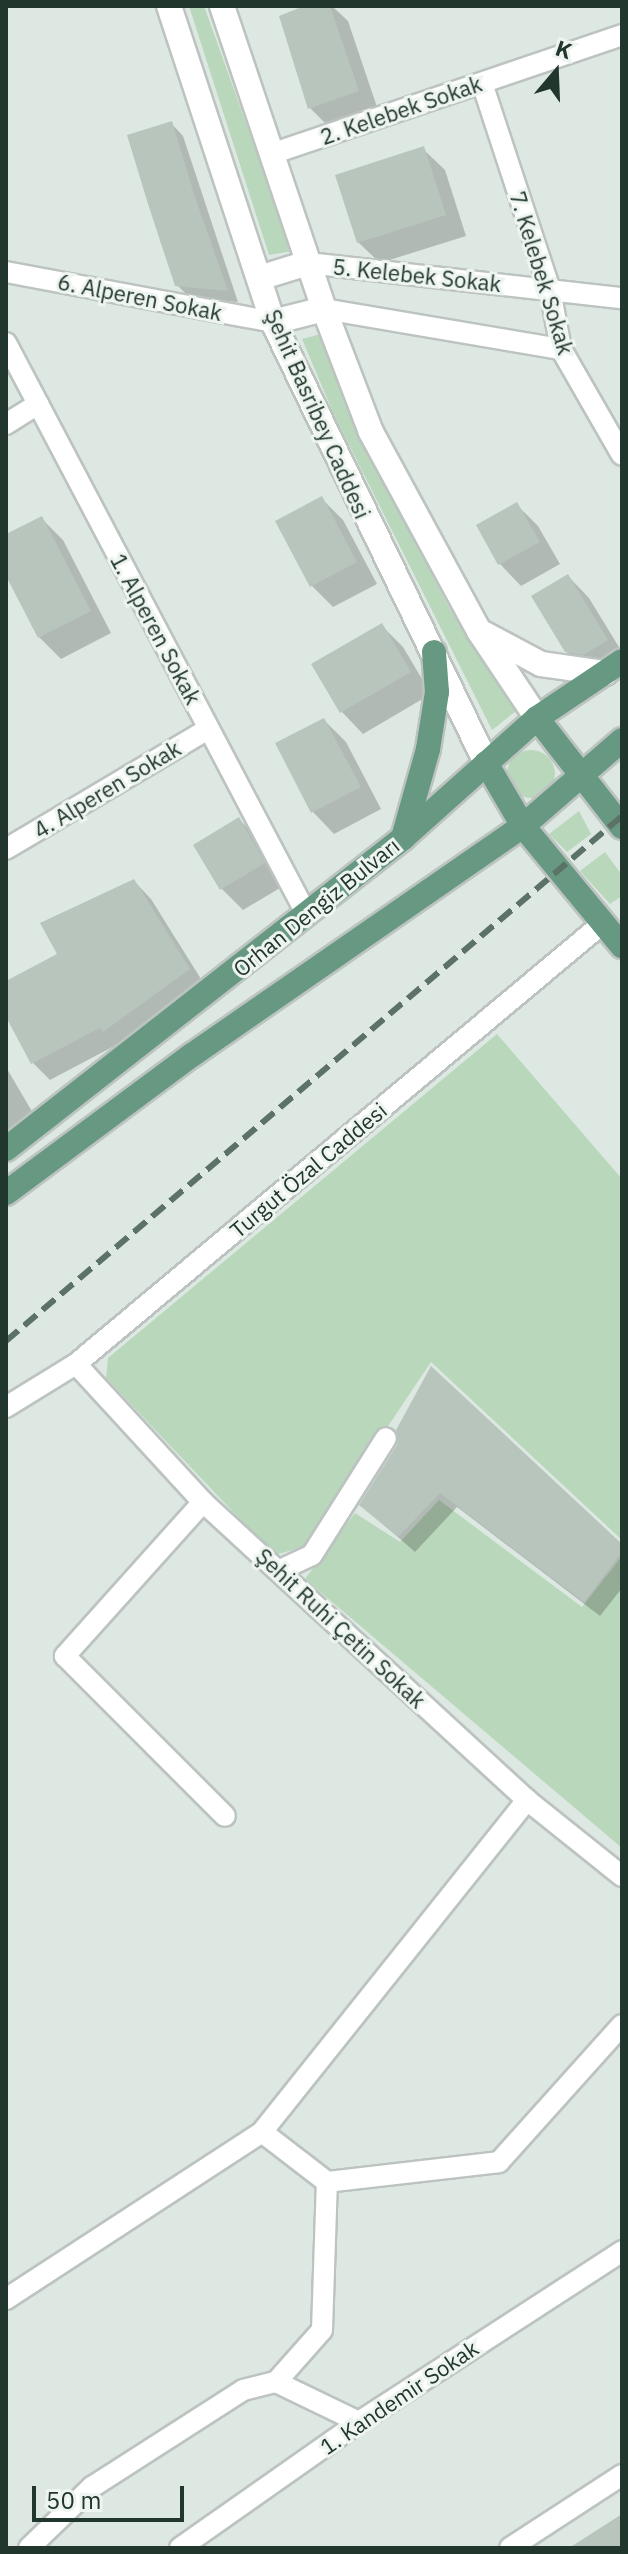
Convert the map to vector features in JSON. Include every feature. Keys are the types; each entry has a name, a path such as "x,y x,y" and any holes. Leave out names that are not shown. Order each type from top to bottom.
{"main road":[{"path":"403,838 428,749 437,692 434,652"},
{"name":"Orhan Dengiz Bulvarı","path":"6,1149 403,838 537,718 613,667"},
{"path":"537,718 622,827"},
{"name":"Orhan Dengiz Bulvarı","path":"6,1193 192,1055 523,826 584,777 622,740"},
{"path":"486,763 523,826 612,916 622,946"}],"street":[{"name":"Şehit Basribey Caddesi","path":"169,6 273,322 311,409 434,652 486,763"},
{"name":"Şehit Basribey Caddesi","path":"222,6 324,309 371,432 479,631 537,718"},
{"name":"2. Kelebek Sokak","path":"271,154 622,35"},
{"name":"7. Kelebek Sokak","path":"482,83 550,290 561,349 622,455"},
{"path":"259,278 308,263"},
{"name":"5. Kelebek Sokak","path":"308,263 622,298"},
{"name":"6. Alperen Sokak","path":"6,272 273,322"},
{"path":"273,322 324,309 561,349"},
{"name":"1. Alperen Sokak","path":"6,343 307,915"},
{"path":"6,424 38,404"},
{"path":"479,631 541,664 613,667"},
{"name":"4. Alperen Sokak","path":"6,849 208,729"},
{"name":"Turgut Özal Caddesi","path":"6,1407 76,1364 612,916"},
{"name":"Şehit Ruhi Çetin Sokak","path":"76,1364 203,1502 527,1800 622,1876"},
{"path":"280,1570 312,1555 386,1438"},
{"path":"203,1502 65,1656 225,1816"},
{"path":"8,2295 262,2132 527,1800"},
{"path":"262,2132 327,2182 499,2162 622,2025"},
{"path":"29,2548 92,2487 243,2390 276,2382 322,2330 327,2182"},
{"name":"1. Kandemir Sokak","path":"180,2548 359,2422 622,2251"},
{"path":"276,2382 359,2422"},
{"path":"510,2548 622,2475"}],"green space":[{"path":"189,6 204,6 292,251 269,255"},
{"path":"321,334 394,502 450,609 516,711 492,730 335,417 302,339"},
{"path":"531,750 548,757 555,774 548,791 531,798 514,791 507,774 514,757"},
{"path":"579,811 591,834 567,852 549,834"},
{"path":"605,852 622,875 622,896 610,904 580,871"},
{"path":"497,1034 622,1179 622,1540 431,1362 308,1546 274,1555 106,1378 108,1358"},
{"path":"439,1500 582,1607 622,1556 622,1848 305,1579 355,1513 400,1542"}],"building":[{"path":"304,6 330,6 359,91 308,109 279,16"},
{"path":"172,121 228,291 175,286 127,135"},
{"path":"424,146 446,215 357,243 335,175"},
{"path":"322,496 357,562 310,587 275,521"},
{"path":"517,502 540,542 498,565 476,525"},
{"path":"42,516 91,611 38,638 6,576 6,534"},
{"path":"568,574 608,640 583,655 565,652 531,596"},
{"path":"382,623 411,672 340,713 311,664"},
{"path":"324,718 361,787 311,813 275,743"},
{"path":"239,817 265,863 220,890 193,845"},
{"path":"134,879 190,969 103,1032 100,1028 31,1064 6,1017 6,981 57,954 40,923"},
{"path":"431,1366 622,1544 622,1552 584,1602 440,1493 398,1537 359,1505 397,1445 396,1430"},
{"path":"622,2514 622,2548 569,2548"}],"railway":[{"path":"6,1341 622,816"}]}
